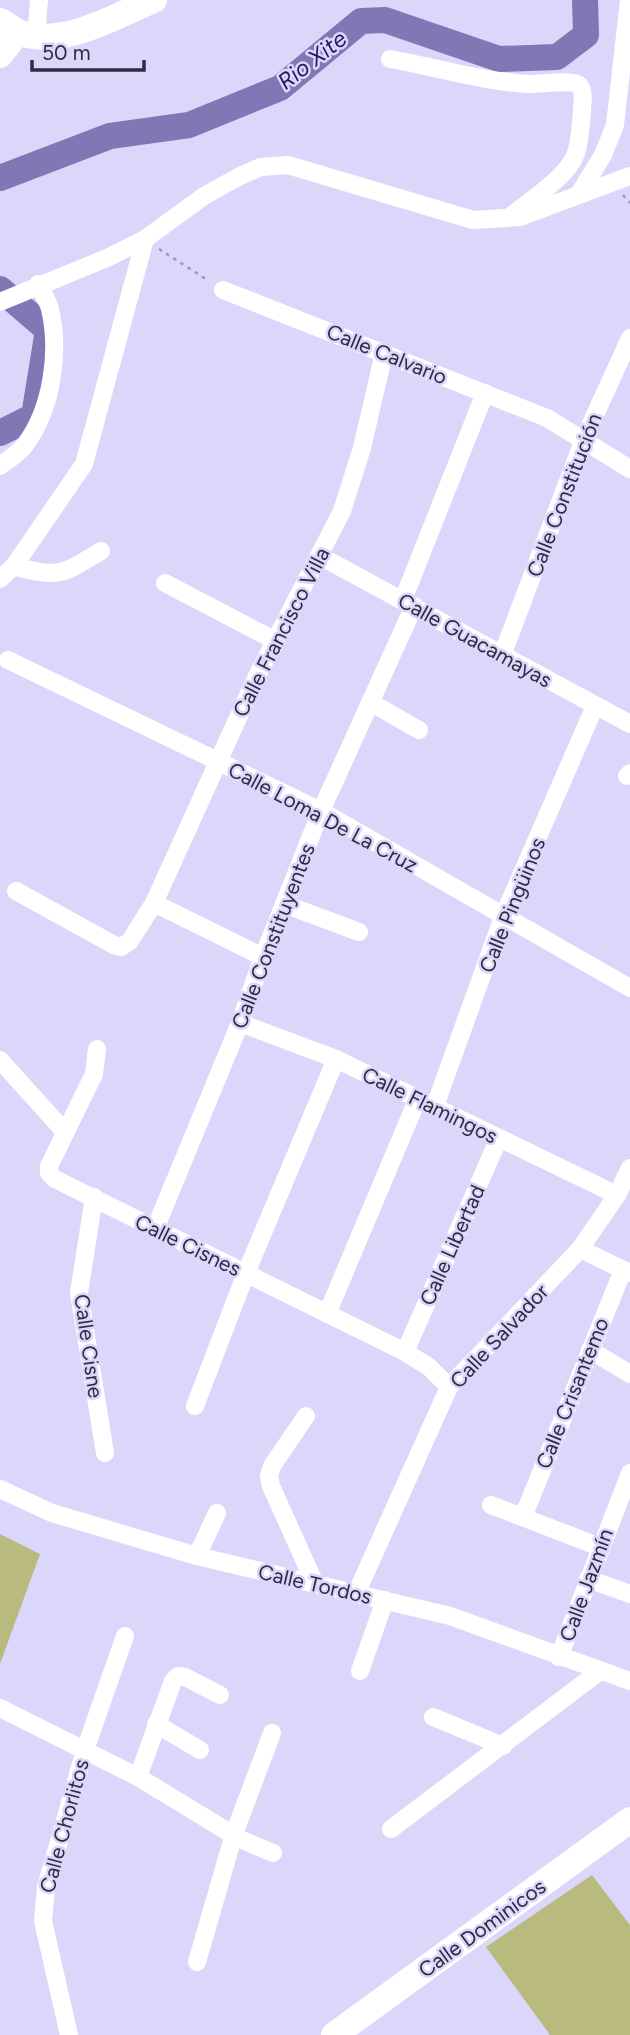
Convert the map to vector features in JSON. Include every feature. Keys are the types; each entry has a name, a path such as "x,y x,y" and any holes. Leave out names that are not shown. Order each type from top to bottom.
{"street":[{"path":"0,55 39,0"},
{"path":"18,30 49,37 83,30 154,0"},
{"path":"579,194 603,155 615,125 629,0"},
{"path":"390,59 525,84 576,82 581,86 583,96 576,154 569,166 506,219"},
{"path":"0,302 107,258 145,239 204,196 261,167 288,164 473,220 506,219 536,211 630,176"},
{"path":"0,579 14,566 84,464 145,239"},
{"path":"0,466 23,448 35,430 50,385 54,335 50,307 33,287"},
{"name":"Calle Calvario","path":"223,290 547,418 630,469"},
{"name":"Calle Constitución","path":"503,653 584,439 630,338"},
{"name":"Calle Francisco Villa","path":"16,891 114,945 121,947 130,941 155,903 274,640 342,511 362,447 384,353"},
{"name":"Calle Constituyentes","path":"155,1229 240,1023 321,811 370,702 485,393"},
{"path":"14,566 41,574 67,572 101,551"},
{"name":"Calle Guacamayas","path":"320,555 630,724"},
{"path":"165,583 274,640"},
{"name":"Calle Loma De La Cruz","path":"8,660 321,811 630,988"},
{"path":"370,702 419,730"},
{"name":"Calle Pingüinos","path":"435,1106 503,917 595,706"},
{"path":"155,903 263,957"},
{"path":"284,904 359,932"},
{"name":"Calle Flamingos","path":"240,1023 336,1059 617,1195"},
{"path":"0,1060 65,1132 94,1074 97,1049"},
{"path":"195,1406 246,1273 336,1059"},
{"path":"327,1314 418,1098"},
{"name":"Calle Cisnes","path":"65,1132 49,1166 48,1173 55,1179 405,1353 429,1367 449,1387"},
{"name":"Calle Libertad","path":"405,1353 499,1138"},
{"name":"Calle Salvador","path":"356,1594 449,1387 580,1249 617,1195 630,1168"},
{"name":"Calle Cisne","path":"94,1197 79,1293 105,1453"},
{"path":"580,1249 626,1272"},
{"name":"Calle Crisantemo","path":"523,1517 590,1350 626,1272"},
{"path":"590,1350 630,1374"},
{"path":"306,1416 272,1466 269,1476 315,1584"},
{"name":"Calle Jazmín","path":"559,1657 600,1546 624,1501 630,1473"},
{"name":"Calle Tordos","path":"0,1489 52,1513 197,1556 450,1616 630,1681"},
{"path":"491,1505 600,1546"},
{"path":"197,1556 216,1513"},
{"path":"589,1579 630,1594"},
{"path":"360,1671 385,1600"},
{"path":"125,1636 85,1750 138,1777 240,1839 273,1853"},
{"path":"391,1829 600,1671"},
{"path":"138,1777 173,1681 178,1676 220,1695"},
{"name":"Calle Chorlitos","path":"0,1708 85,1750 46,1887 43,1922 69,2035"},
{"path":"433,1717 503,1746"},
{"path":"156,1724 200,1750"},
{"path":"197,1962 234,1834 272,1732"},
{"name":"Calle Dominicos","path":"334,2035 630,1821"}],"path":[{"path":"145,239 223,290"}],"green space":[{"path":"0,1534 40,1554 0,1664"},
{"path":"592,1875 630,1925 630,2035 550,2035 486,1947"}],"waterway":[{"name":"Rio Xite","path":"0,178 110,136 189,125 280,88 361,21 385,20 499,59 557,57 586,35 585,0"},
{"name":"Rio Xite","path":"0,289 48,330 34,416 0,433"}]}
